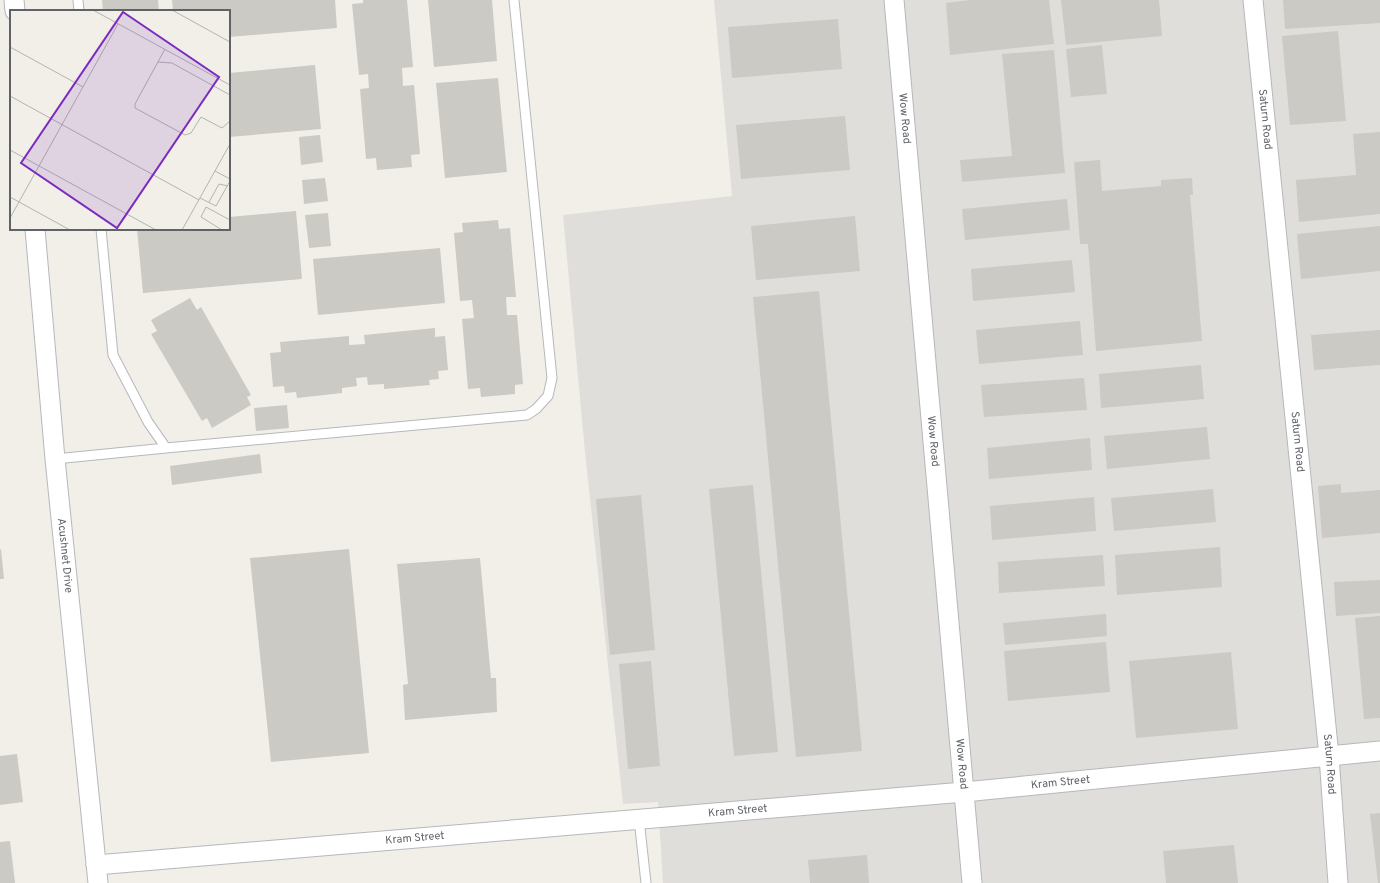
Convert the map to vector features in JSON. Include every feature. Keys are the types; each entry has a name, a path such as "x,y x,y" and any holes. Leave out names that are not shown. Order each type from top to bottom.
{"street":[{"path":"14,0 16,10"},
{"name":"Wow Road","path":"894,0 972,883"},
{"name":"Saturn Road","path":"1252,0 1329,756 1338,883"},
{"name":"Acushnet Drive","path":"35,230 55,459 97,874"},
{"name":"Kram Street","path":"97,874 639,819 964,792 1380,751"}],"lane":[{"path":"78,0 79,10"},
{"path":"55,459 527,415 536,409 548,396 552,378 514,0"},
{"path":"101,230 113,355 148,422 166,448"},
{"path":"639,819 646,883"}],"shaded area":[{"path":"714,0 1380,0 1380,883 663,883 658,802 623,804 585,452 563,215 732,196"}],"building":[{"path":"102,0 158,0 159,10 103,10"},
{"path":"172,0 335,0 337,28 230,37 230,10 173,10"},
{"path":"363,0 407,0 413,67 402,68 403,86 414,85 420,154 411,155 412,167 377,170 376,158 366,159 360,89 369,88 368,74 359,75 352,4 363,3"},
{"path":"428,0 492,0 497,61 434,67"},
{"path":"970,0 1049,0 1054,44 950,55 946,3"},
{"path":"1061,0 1159,0 1162,36 1066,45"},
{"path":"1283,0 1380,0 1380,23 1285,29"},
{"path":"838,19 842,69 732,78 728,27"},
{"path":"1338,31 1346,121 1290,125 1282,36"},
{"path":"1102,45 1107,94 1071,97 1066,49"},
{"path":"1054,50 1065,173 962,182 960,160 1012,156 1002,54"},
{"path":"315,65 321,129 230,137 230,73"},
{"path":"498,78 507,172 445,178 436,83"},
{"path":"845,116 850,170 741,179 736,125"},
{"path":"1380,132 1380,214 1299,222 1296,180 1356,175 1353,134"},
{"path":"320,135 323,162 301,165 299,137"},
{"path":"1100,160 1102,191 1161,186 1161,180 1192,178 1193,195 1190,195 1202,341 1096,351 1088,244 1080,244 1074,162"},
{"path":"325,178 328,201 304,204 302,180"},
{"path":"1067,199 1070,230 965,240 962,209"},
{"path":"296,211 302,279 143,293 137,230 230,230 230,217"},
{"path":"328,213 331,246 309,248 305,215"},
{"path":"855,216 860,271 756,280 751,226"},
{"path":"498,220 499,229 510,228 516,297 506,297 507,315 517,315 523,384 515,385 515,394 481,397 480,388 468,389 462,319 474,318 472,300 460,301 454,233 463,232 462,223"},
{"path":"1380,226 1380,271 1301,279 1297,234"},
{"path":"440,248 445,303 318,315 313,259"},
{"path":"1072,260 1075,292 973,301 971,269"},
{"path":"819,291 862,751 796,757 753,297"},
{"path":"190,298 197,310 201,307 251,395 247,397 251,405 212,428 207,418 202,421 151,334 157,331 151,320"},
{"path":"1080,321 1083,355 979,364 976,330"},
{"path":"435,328 435,337 445,336 448,370 438,371 439,379 429,380 430,385 384,389 384,384 368,385 367,377 356,378 357,386 342,388 342,393 297,398 296,392 285,393 284,386 273,387 270,353 281,352 280,342 349,336 349,345 365,344 364,335"},
{"path":"1380,330 1380,365 1314,370 1311,335"},
{"path":"1201,365 1204,399 1101,408 1099,374"},
{"path":"1084,378 1087,410 984,417 981,385"},
{"path":"287,405 289,428 256,431 254,408"},
{"path":"1207,427 1210,459 1107,469 1104,436"},
{"path":"1090,438 1092,470 989,479 987,448"},
{"path":"260,454 262,473 172,485 170,466"},
{"path":"1341,484 1341,493 1380,490 1380,533 1322,538 1318,486"},
{"path":"753,485 778,752 734,756 709,489"},
{"path":"1213,489 1216,522 1114,531 1111,498"},
{"path":"641,495 655,650 610,655 596,499"},
{"path":"1094,497 1096,531 992,540 990,506"},
{"path":"1220,547 1222,587 1117,595 1115,555"},
{"path":"1,549 4,579 0,579"},
{"path":"349,549 369,753 271,762 250,558"},
{"path":"1103,555 1105,586 999,593 998,562"},
{"path":"480,558 491,678 496,678 497,712 405,720 403,685 408,684 397,564"},
{"path":"1380,580 1380,613 1336,616 1334,582"},
{"path":"1106,614 1107,636 1005,645 1003,623"},
{"path":"1380,616 1380,718 1364,719 1355,618"},
{"path":"1106,642 1110,692 1008,701 1004,651"},
{"path":"1231,652 1238,729 1136,738 1129,661"},
{"path":"651,661 660,766 628,769 619,664"},
{"path":"17,754 23,802 0,805 0,756"},
{"path":"1380,813 1380,883 1378,883 1370,814"},
{"path":"10,841 15,883 0,883 0,842"},
{"path":"1234,845 1238,883 1166,883 1163,851"},
{"path":"867,855 869,883 810,883 808,860"}]}
